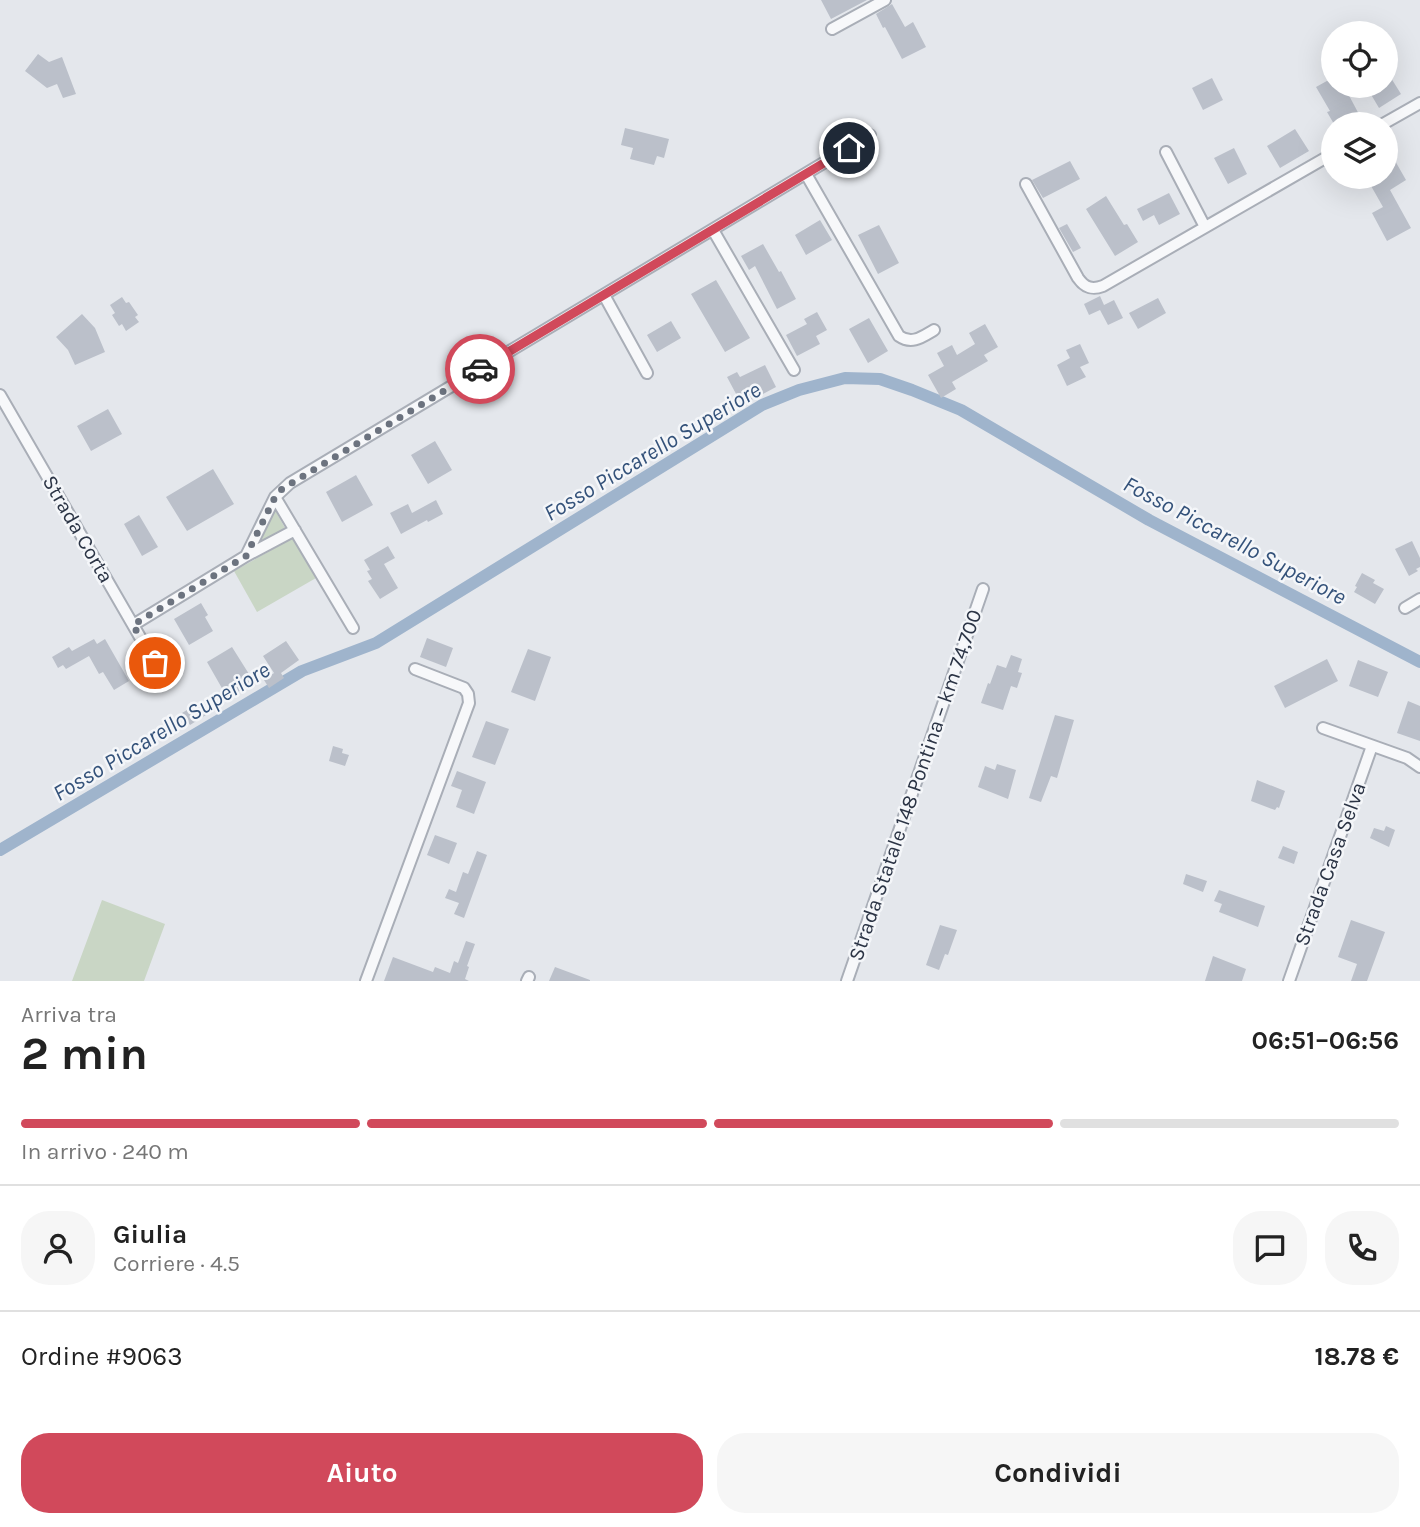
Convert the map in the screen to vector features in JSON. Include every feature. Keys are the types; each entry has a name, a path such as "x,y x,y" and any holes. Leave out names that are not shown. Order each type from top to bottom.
{"street":[{"path":"832,29 885,0"},
{"path":"1398,116 1420,103"},
{"path":"246,556 275,497 290,483 870,135"},
{"path":"1166,152 1205,227"},
{"path":"1026,184 1078,278 1087,287 1093,288 1103,286 1321,160"},
{"path":"806,174 899,336 906,341 915,341 934,330"},
{"path":"713,230 794,370"},
{"path":"604,295 647,373"},
{"name":"Strada Corta","path":"0,395 155,663"},
{"path":"275,497 353,628"},
{"path":"133,625 246,556 295,530"},
{"name":"Strada Statale 148 Pontina – km 74,700","path":"847,981 983,589"},
{"path":"1405,608 1420,599"},
{"path":"366,981 469,703 464,688 415,669"},
{"path":"1323,728 1407,758 1420,767"},
{"name":"Strada Casa Selva","path":"1289,981 1372,746"}],"green space":[{"path":"275,510 285,528 260,543"},
{"path":"293,538 316,578 257,612 234,571"},
{"path":"102,900 165,924 144,981 72,981"}],"building":[{"path":"821,0 867,0 831,19"},
{"path":"892,4 905,27 913,22 926,47 902,59 876,14"},
{"path":"38,54 49,62 62,57 76,94 63,98 57,84 47,88 25,71"},
{"path":"1212,78 1223,100 1203,110 1192,88"},
{"path":"1322,98 1350,98 1358,112 1327,112 1330,111"},
{"path":"1373,98 1395,98 1379,108"},
{"path":"625,128 669,139 664,158 657,156 654,165 630,159 633,148 621,145"},
{"path":"1295,129 1309,151 1280,168 1267,146"},
{"path":"1234,148 1247,174 1228,184 1214,158"},
{"path":"1070,161 1080,179 1043,198 1032,180"},
{"path":"1398,166 1406,180 1398,185"},
{"path":"1373,189 1392,189 1411,228 1387,241 1372,213 1383,207"},
{"path":"1169,193 1180,214 1159,225 1154,215 1143,221 1137,209"},
{"path":"1106,196 1138,242 1115,256 1086,209"},
{"path":"820,220 832,240 806,255 795,235"},
{"path":"1067,224 1081,248 1073,252 1059,228"},
{"path":"879,225 899,263 878,274 858,235"},
{"path":"763,244 796,299 777,309 755,266 749,270 741,256"},
{"path":"716,280 750,338 725,352 691,294"},
{"path":"1100,296 1104,305 1114,300 1123,318 1108,325 1100,310 1089,315 1084,304"},
{"path":"122,297 138,315 135,317 139,322 126,331 112,315 115,313 110,305"},
{"path":"1158,298 1166,313 1138,329 1129,313"},
{"path":"817,312 827,330 816,336 820,344 797,356 786,335 807,324 804,319"},
{"path":"82,314 95,328 105,352 75,365 68,350 56,337"},
{"path":"869,318 888,351 868,363 849,329"},
{"path":"671,321 681,338 657,352 647,335"},
{"path":"985,324 998,347 984,355 988,361 952,382 956,389 941,398 928,375 944,366 937,353 952,345 957,355 975,344 969,333"},
{"path":"1080,344 1089,363 1080,367 1086,377 1067,386 1057,365 1070,358 1066,350"},
{"path":"765,365 776,387 742,405 727,377 737,372 740,377"},
{"path":"108,409 122,434 91,451 77,426"},
{"path":"435,441 452,470 428,484 411,455"},
{"path":"213,469 234,504 187,531 166,497"},
{"path":"356,475 373,505 342,522 326,492"},
{"path":"436,500 443,514 401,534 390,513 408,504 412,513"},
{"path":"139,515 158,547 142,556 124,524"},
{"path":"1412,541 1420,558 1420,567 1409,576 1395,549"},
{"path":"388,546 395,558 384,564 398,588 380,599 368,581 372,579 364,560"},
{"path":"1362,573 1384,589 1375,604 1354,592"},
{"path":"201,603 213,631 189,645 174,619"},
{"path":"427,638 453,648 446,667 420,657"},
{"path":"94,639 97,644 105,639 129,681 114,690 103,672 99,674 89,656 66,669 63,665 58,668 52,657 69,647 72,651"},
{"path":"286,641 299,660 281,673 284,678 269,688 264,680 274,673 263,656"},
{"path":"232,647 254,682 238,692 233,684 223,690 207,662"},
{"path":"528,649 551,657 535,701 511,692"},
{"path":"1011,655 1022,659 1018,672 1022,673 1017,688 1011,686 1003,710 981,703 997,665 1006,668"},
{"path":"1327,659 1338,681 1285,708 1274,686"},
{"path":"1358,660 1388,672 1378,697 1349,686"},
{"path":"202,701 209,713 190,725 182,713"},
{"path":"1408,701 1420,706 1420,741 1397,733"},
{"path":"1055,715 1074,720 1057,778 1051,776 1041,802 1029,798"},
{"path":"486,721 509,729 495,765 472,757"},
{"path":"333,746 343,749 342,753 349,755 345,766 329,761"},
{"path":"997,764 1016,770 1008,799 978,787 985,766 995,770"},
{"path":"457,771 486,782 474,814 456,807 462,790 451,786"},
{"path":"1257,780 1285,791 1279,808 1275,810 1251,801"},
{"path":"1386,826 1395,830 1389,847 1370,838 1374,828 1384,831"},
{"path":"435,835 457,843 449,864 427,855"},
{"path":"1283,846 1298,852 1294,864 1278,858"},
{"path":"477,851 487,855 464,918 454,914 459,903 445,898 449,889 456,892 463,872 468,874"},
{"path":"1186,874 1207,881 1203,892 1183,884"},
{"path":"1219,890 1265,906 1258,927 1219,912 1222,904 1214,901"},
{"path":"1351,920 1385,932 1367,981 1351,981 1357,964 1338,957"},
{"path":"940,925 957,930 939,970 926,965"},
{"path":"466,941 475,944 467,966 469,967 465,979 469,981 384,981 393,957 433,972 435,967 450,973 454,961 458,963"},
{"path":"1213,956 1246,969 1242,981 1205,981"},
{"path":"555,967 590,980 590,981 549,981"}],"waterway":[{"name":"Fosso Piccarello Superiore","path":"0,850 302,671 376,643 762,405 799,390 845,378 880,379 961,410 1149,520 1420,662"}],"way so far":[{"path":"155,663 133,625 246,556 275,497 282,489 480,369"}],"route":[{"path":"480,369 849,148"}]}
